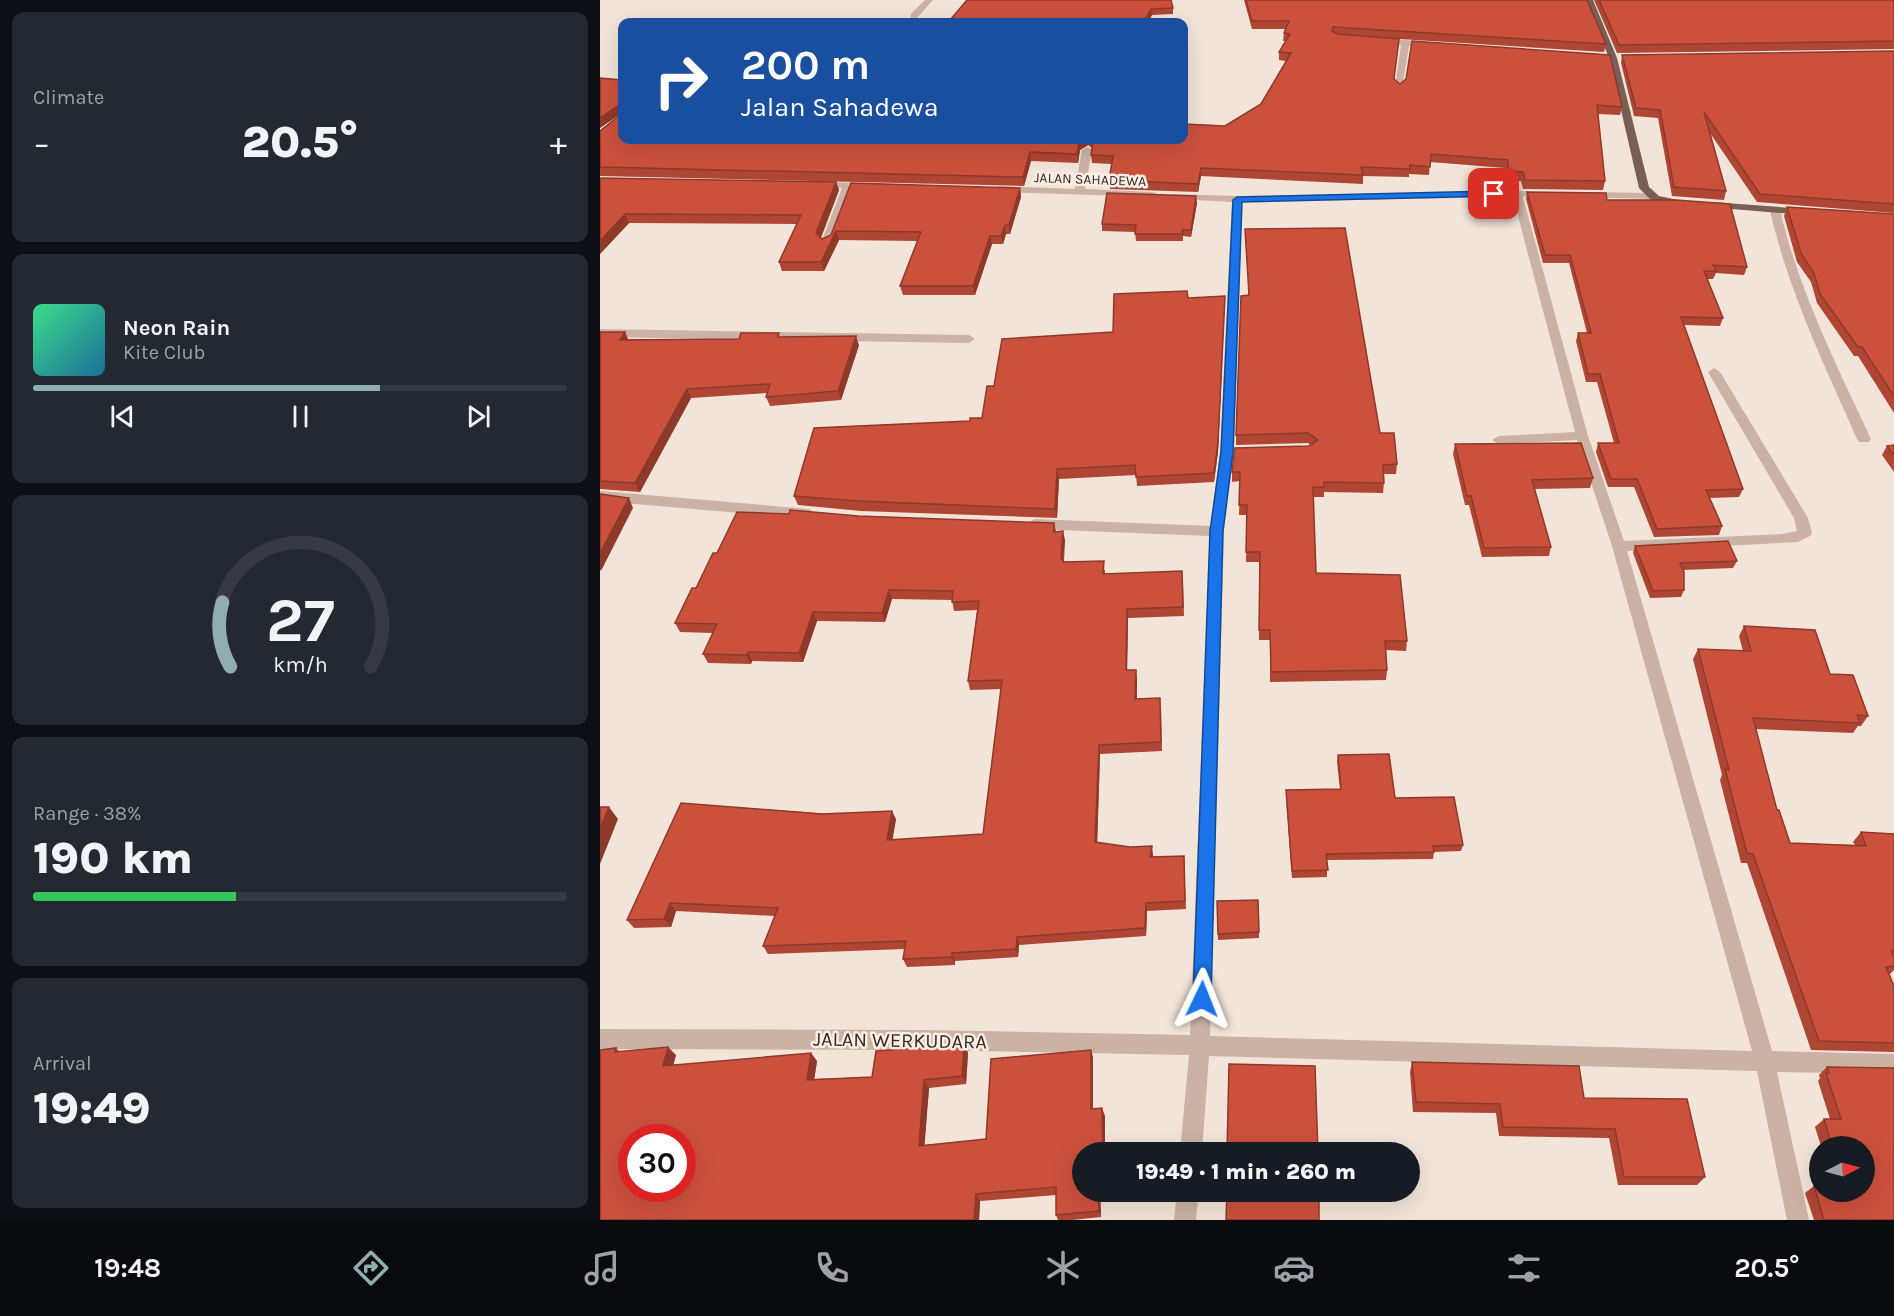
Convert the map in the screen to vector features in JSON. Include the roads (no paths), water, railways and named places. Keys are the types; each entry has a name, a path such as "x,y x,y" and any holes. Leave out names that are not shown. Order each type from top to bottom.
{"main road":[{"path":"1589,0 1613,58 1644,188 1650,196 1666,202 1810,213"}],"street":[{"path":"914,16 929,0"},
{"path":"1371,41 1440,46"},
{"path":"1399,87 1405,44"},
{"path":"1602,57 1625,58"},
{"path":"1080,192 1087,150"},
{"path":"813,185 884,186"},
{"path":"826,243 848,185"},
{"name":"JALAN SAHADEWA","path":"988,189 1237,200 1540,194"},
{"path":"1517,194 1582,436 1619,546 1765,1062 1797,1220"},
{"path":"1573,194 1650,196"},
{"path":"1192,1142 1200,1045 1216,531 1232,452 1237,200"},
{"path":"1775,210 1779,235 1802,300 1864,439"},
{"path":"600,333 969,339"},
{"path":"1619,546 1783,539 1798,537 1805,533 1801,518 1714,372"},
{"path":"1499,440 1582,436"},
{"path":"600,496 826,515"},
{"path":"1015,524 1216,531"},
{"name":"JALAN WERKUDARA","path":"600,1039 733,1038 1200,1045 1894,1064"},
{"path":"1185,1220 1187,1202"}]}
